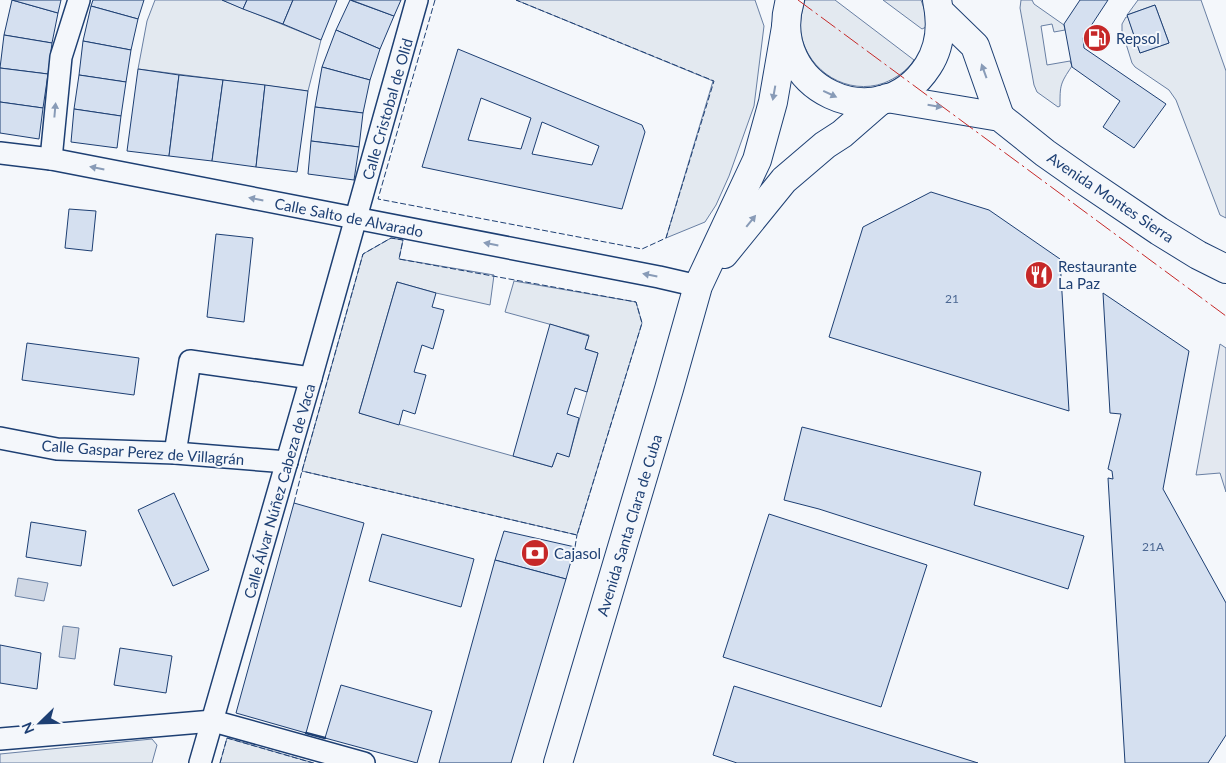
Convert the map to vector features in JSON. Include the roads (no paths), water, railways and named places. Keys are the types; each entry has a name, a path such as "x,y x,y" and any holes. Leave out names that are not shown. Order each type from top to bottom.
{"street":[{"path":"51,159 60,57 79,0"},
{"name":"Calle Cristobal de Olid","path":"356,218 417,0"},
{"path":"785,10 789,47 797,65 809,80 825,92 842,99 862,102 884,99 906,89 922,76 933,58 938,43 940,27 938,6"},
{"path":"938,6 975,46 1000,117"},
{"name":"Avenida Santa Clara de Cuba","path":"558,763 670,389 698,286 757,160 773,102 785,10"},
{"name":"Avenida Montes Sierra","path":"884,99 1000,117 1045,153 1158,231 1226,269"},
{"name":"Avenida Santa Clara de Cuba","path":"698,286 784,180 884,99"},
{"name":"Calle Salto de Alvarado","path":"0,153 51,159 660,276 698,286"},
{"name":"Calle Álvar Núñez Cabeza de Vaca","path":"200,763 356,218"},
{"path":"175,453 190,361 311,378"},
{"name":"Calle Gaspar Perez de Villagrán","path":"0,438 57,449 175,453 287,462"},
{"path":"0,740 213,721 364,763"}],"place":[{"name":"Repsol","path":"1097,38"},
{"name":"Restaurante La Paz","path":"1039,275"},
{"name":"Cajasol","path":"535,553"}]}
